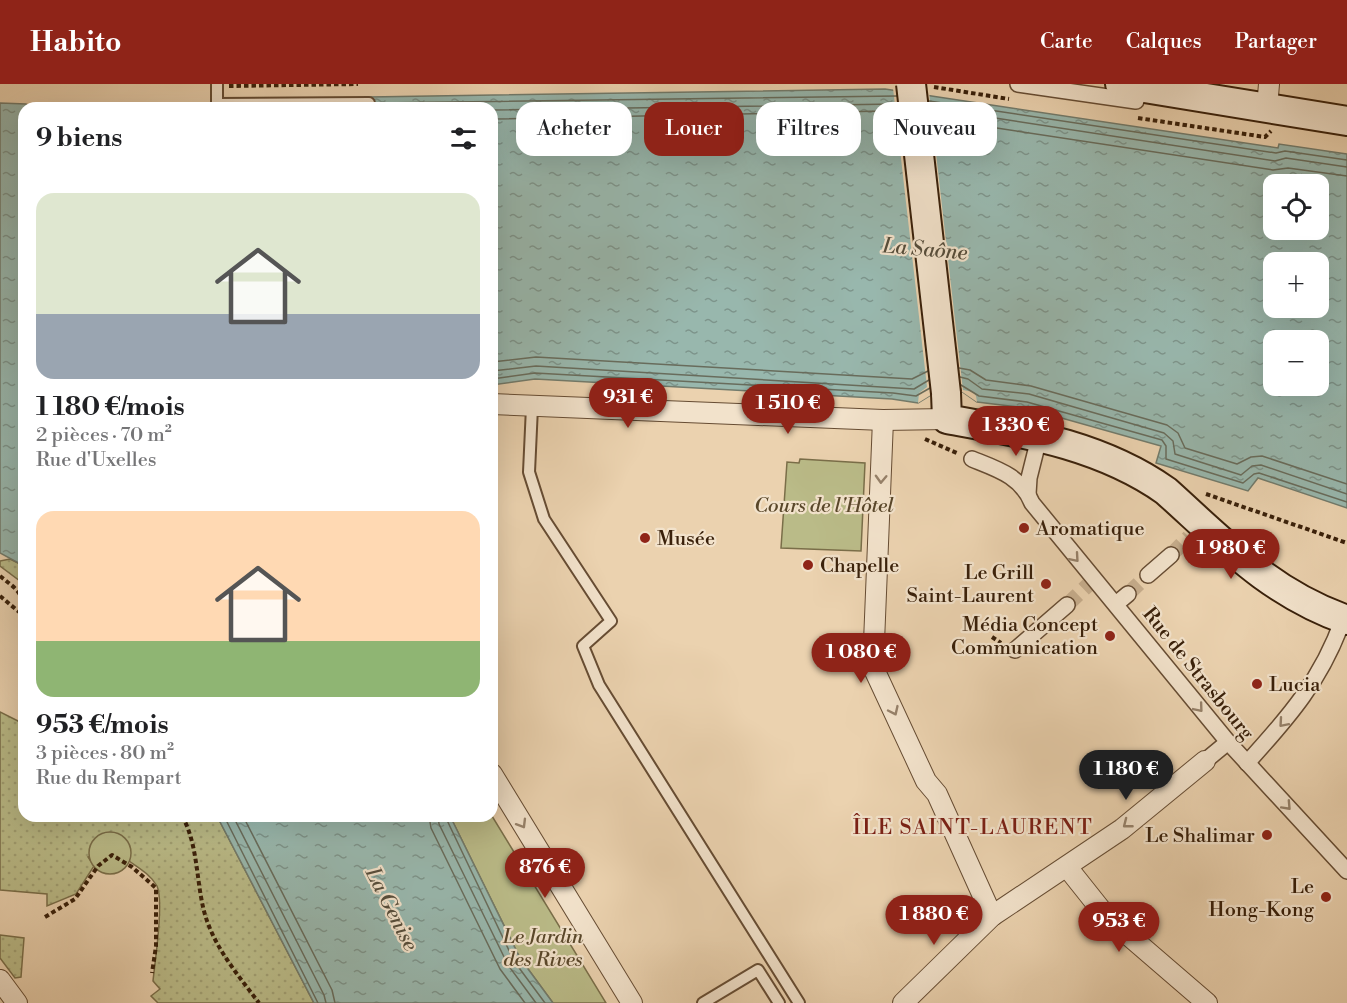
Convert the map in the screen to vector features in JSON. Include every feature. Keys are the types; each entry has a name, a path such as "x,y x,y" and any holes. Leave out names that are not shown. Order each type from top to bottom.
{"main road":[{"path":"911,84 947,406 1039,438 1072,444 1116,461 1166,491 1262,577 1286,593 1345,619"},
{"path":"1120,84 1268,96 1347,121"}],"street":[{"path":"1018,84 1347,130"},
{"path":"498,404 883,420 947,406"},
{"path":"883,420 873,667 926,781 937,794 992,916"},
{"path":"1028,494 1029,478 1039,438"},
{"name":"Rue de Strasbourg","path":"972,459 1009,474 1028,494 1032,503 1091,582 1122,599 1228,742 1347,871"},
{"path":"1148,575 1171,555"},
{"path":"1015,650 1067,605"},
{"path":"1247,763 1288,718 1308,690 1328,659 1345,619"},
{"path":"903,1003 992,916 1122,829 1228,742"},
{"path":"498,784 632,1003"},
{"path":"1067,867 1106,916 1207,1003"},
{"path":"0,980 17,1003"}],"lane":[{"path":"217,85 218,102"},
{"path":"532,406 529,472 544,519 611,621 583,646 599,685 799,1003"},
{"path":"704,1003 758,970 779,1003"}],"path":[{"path":"217,85 358,84"},
{"path":"915,436 972,459"},
{"path":"0,576 18,592"},
{"path":"0,596 18,611"},
{"path":"184,822 192,844 208,920 226,958 259,1003"},
{"path":"45,917 75,899 98,866 112,855 132,867 156,888 156,946 152,974"}],"green space":[{"name":"Cours de l'Hôtel","path":"800,459 865,463 861,551 781,548 787,462 799,463"},
{"path":"10,559 18,563 18,580 0,566 0,561"},
{"path":"0,712 18,721 18,822 220,822 314,1003 158,1003 151,996 160,989 153,981 159,894 152,878 129,861 129,847 88,857 94,866 76,894 47,906 47,894 0,890"},
{"name":"Le Jardin des Rives","path":"453,822 496,822 606,1003 553,1003 520,958"},
{"path":"110,832 125,838 131,853 125,868 110,874 95,868 89,853 95,838"},
{"path":"0,935 24,938 21,977 15,978 0,958"}],"water":[{"name":"La Saône","path":"885,89 972,102 873,102 873,156 997,156 997,106 1278,148 1279,144 1347,154 1347,508 1258,478 1248,491 1156,463 1161,446 1026,408 977,402 961,391 934,393 918,403 892,399 535,379 498,384 498,102 369,102 369,97"},
{"path":"0,103 18,104 18,563 0,553"},
{"name":"La Genise","path":"220,822 453,822 520,958 553,1003 314,1003"}],"pier":[{"path":"886,86 929,92 930,102 895,102 893,88"},
{"path":"901,156 936,156 963,390 973,392 977,402 961,391 934,393 918,403 919,393 927,387"}],"tunnel":[{"path":"1171,555 1189,537"},
{"path":"1128,594 1148,575"},
{"path":"1067,605 1088,585"}],"place":[{"name":"Aromatique","path":"1024,528"},
{"name":"Musée","path":"645,538"},
{"name":"Chapelle","path":"808,565"},
{"name":"Le Grill Saint-Laurent","path":"1046,584"},
{"name":"Média Concept Communication","path":"1110,636"},
{"name":"Lucia","path":"1257,684"},
{"name":"Le Shalimar","path":"1267,835"},
{"name":"Le Hong-Kong","path":"1326,897"}],"district":[{"name":"ÎLE SAINT-LAURENT","path":"973,827"}]}
